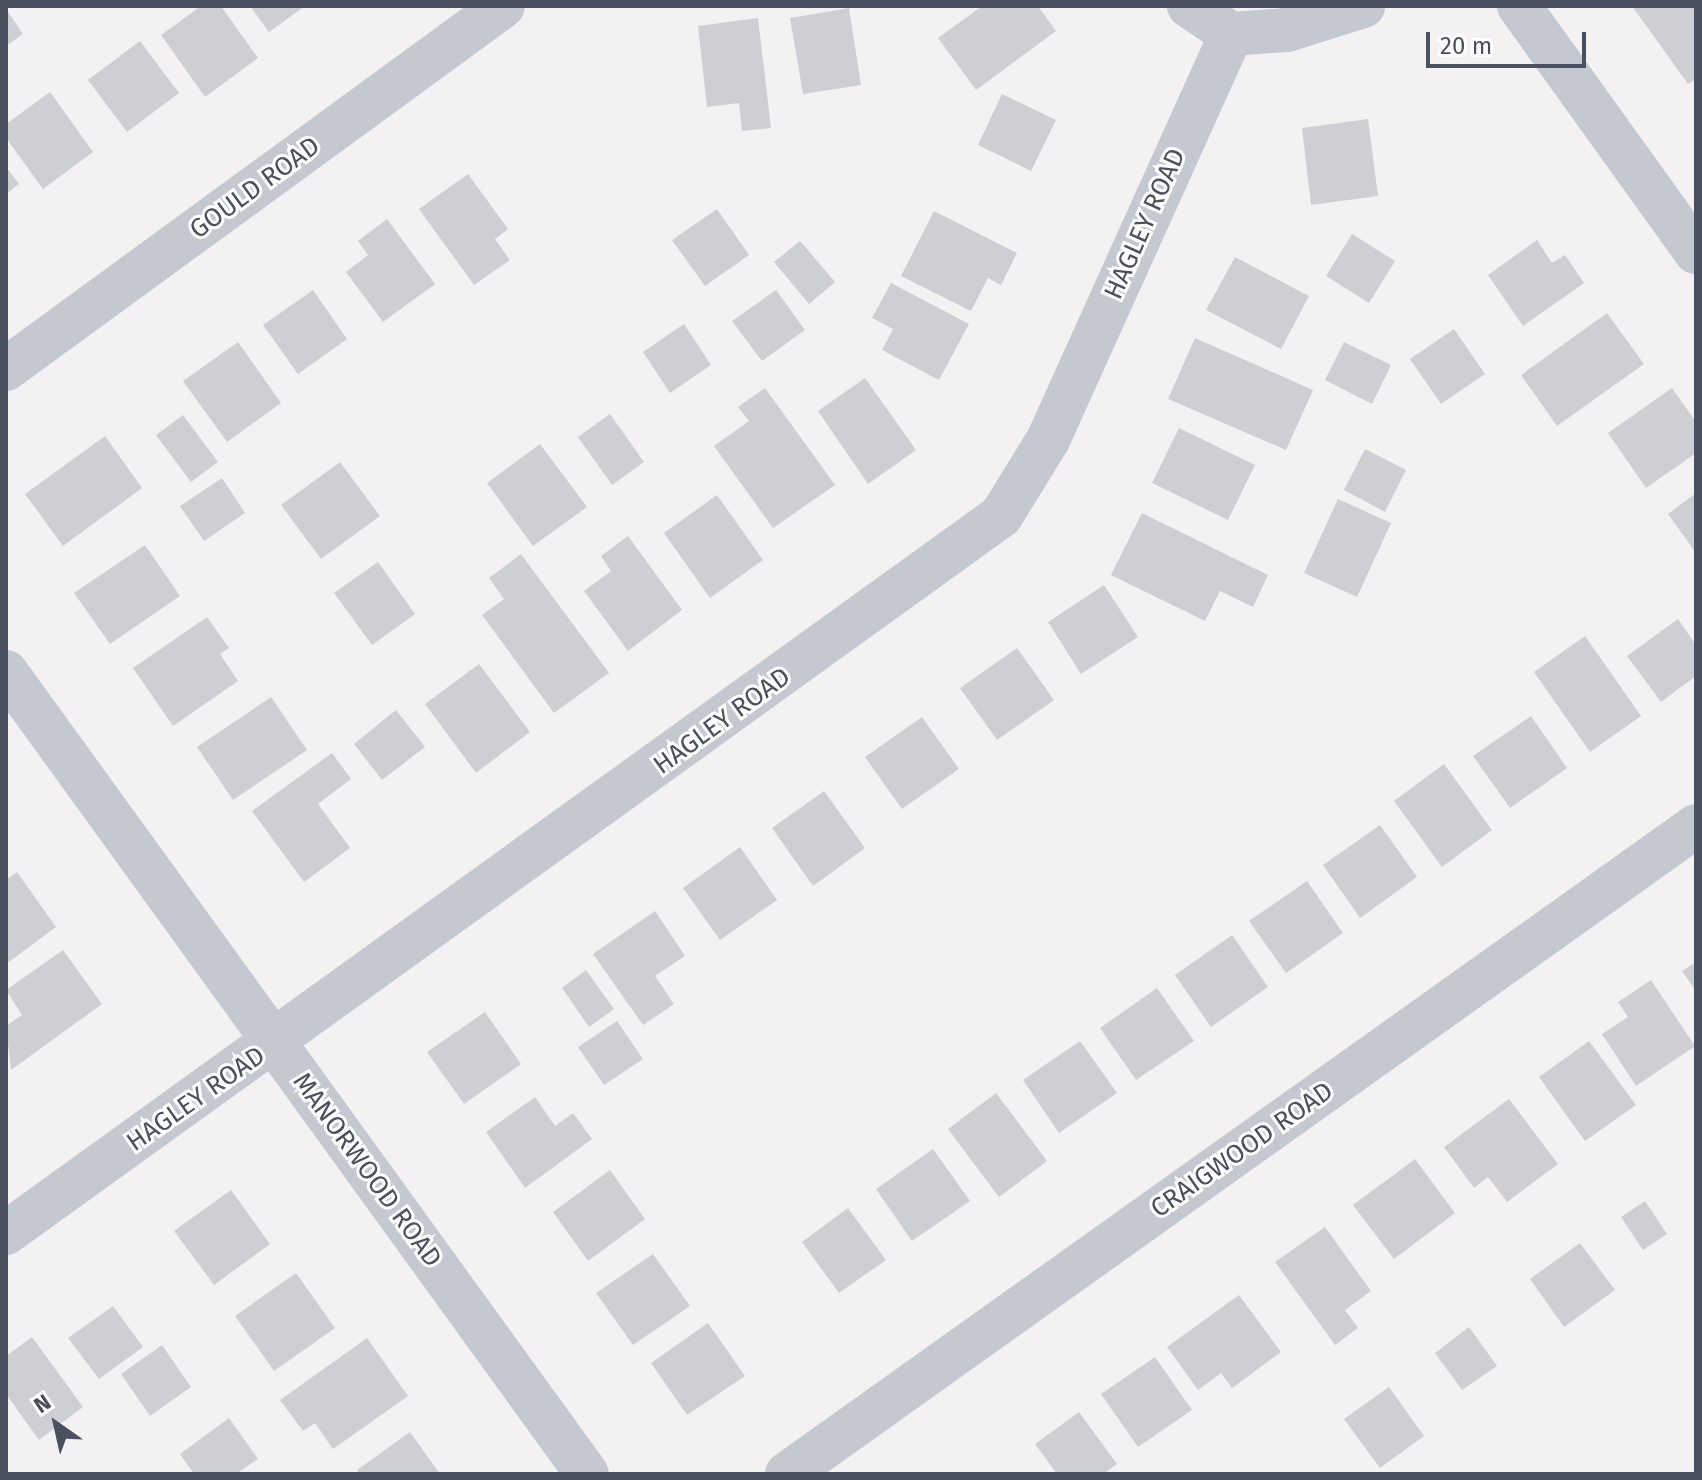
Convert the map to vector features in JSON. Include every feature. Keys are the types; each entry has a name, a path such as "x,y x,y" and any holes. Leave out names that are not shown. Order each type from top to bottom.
{"street":[{"name":"GOULD ROAD","path":"6,369 503,6"},
{"path":"1189,6 1231,34 1287,30 1363,6"},
{"path":"1519,6 1696,252"},
{"name":"HAGLEY ROAD","path":"6,1233 275,1044 1001,516 1048,440 1231,34"},
{"name":"MANORWOOD ROAD","path":"6,672 587,1474"},
{"name":"CRAIGWOOD ROAD","path":"787,1474 1696,826"}],"building":[{"path":"201,6 221,6 258,58 205,97 161,35"},
{"path":"250,6 305,6 269,32"},
{"path":"982,6 1038,6 1056,31 976,90 938,38"},
{"path":"1632,6 1696,6 1696,79 1688,84"},
{"path":"849,8 861,85 803,94 790,18"},
{"path":"6,9 23,34 6,46"},
{"path":"758,18 771,128 742,131 739,103 707,107 698,26"},
{"path":"140,41 179,93 127,132 88,80"},
{"path":"50,92 93,152 43,189 6,138 6,124"},
{"path":"1002,94 1056,120 1031,171 978,145"},
{"path":"1368,119 1378,196 1311,205 1302,128"},
{"path":"6,167 19,184 6,194"},
{"path":"468,174 508,229 495,239 510,260 474,285 419,209"},
{"path":"717,209 749,255 705,286 672,240"},
{"path":"934,211 1017,253 1001,285 988,278 971,311 901,276"},
{"path":"387,219 435,284 383,322 346,272 368,255 358,241"},
{"path":"1352,234 1395,261 1369,303 1326,276"},
{"path":"1537,240 1552,263 1565,255 1584,283 1523,326 1488,275"},
{"path":"800,241 835,282 809,304 774,262"},
{"path":"1235,257 1309,296 1281,349 1206,310"},
{"path":"891,283 969,324 939,380 882,350 893,329 872,318"},
{"path":"313,290 347,339 298,374 263,325"},
{"path":"776,290 805,330 762,361 732,321"},
{"path":"1607,313 1644,364 1557,426 1521,375"},
{"path":"684,324 711,365 670,393 643,352"},
{"path":"1454,329 1485,374 1441,404 1410,359"},
{"path":"1195,338 1313,390 1286,450 1168,399"},
{"path":"238,342 281,403 227,442 183,381"},
{"path":"1344,342 1391,365 1372,404 1325,380"},
{"path":"865,378 916,450 868,484 818,411"},
{"path":"765,388 835,485 773,528 714,446 749,421 738,407"},
{"path":"1672,388 1696,422 1696,453 1646,488 1608,433"},
{"path":"610,414 644,462 612,485 578,437"},
{"path":"183,415 218,462 191,482 156,435"},
{"path":"1179,428 1255,465 1228,520 1152,483"},
{"path":"105,436 142,488 63,546 25,494"},
{"path":"540,444 587,507 533,546 487,483"},
{"path":"1365,449 1406,470 1385,512 1344,490"},
{"path":"340,462 380,516 321,559 281,505"},
{"path":"222,478 245,513 204,541 180,506"},
{"path":"1696,493 1696,553 1668,514"},
{"path":"717,495 763,560 710,598 664,533"},
{"path":"1338,499 1391,523 1357,597 1304,573"},
{"path":"1142,513 1268,575 1253,607 1220,591 1205,621 1111,575"},
{"path":"628,536 682,610 628,651 584,591 611,571 601,556"},
{"path":"145,545 180,596 110,644 74,593"},
{"path":"521,554 609,673 554,713 482,615 504,599 489,578"},
{"path":"378,562 415,614 372,645 334,593"},
{"path":"1104,585 1138,637 1081,674 1048,622"},
{"path":"207,617 229,648 220,654 238,681 173,726 133,668"},
{"path":"1678,619 1696,645 1696,676 1661,702 1627,656"},
{"path":"1585,636 1641,716 1590,752 1534,672"},
{"path":"1017,648 1054,700 997,740 960,688"},
{"path":"479,664 530,732 476,773 425,704"},
{"path":"271,697 307,750 233,800 197,747"},
{"path":"396,710 425,747 382,780 354,744"},
{"path":"1531,716 1567,768 1510,808 1473,756"},
{"path":"922,717 959,769 902,809 865,757"},
{"path":"332,753 351,779 318,804 350,848 304,882 252,811"},
{"path":"1444,764 1492,830 1442,867 1394,801"},
{"path":"824,791 865,848 813,886 772,828"},
{"path":"1380,825 1417,877 1360,918 1323,865"},
{"path":"740,847 777,900 720,940 683,888"},
{"path":"17,872 56,927 6,964 6,880"},
{"path":"1307,881 1343,933 1286,973 1249,921"},
{"path":"655,911 685,956 655,976 674,1004 643,1025 593,954"},
{"path":"1232,935 1268,987 1211,1027 1175,975"},
{"path":"63,950 102,1004 11,1070 6,1026 22,1015 6,990"},
{"path":"1696,962 1696,991 1682,971"},
{"path":"586,970 614,1009 589,1027 562,988"},
{"path":"1651,980 1695,1046 1636,1086 1602,1034 1628,1017 1618,1002"},
{"path":"1157,988 1194,1041 1136,1080 1100,1028"},
{"path":"485,1012 521,1064 464,1104 427,1052"},
{"path":"617,1021 643,1059 604,1085 578,1047"},
{"path":"1080,1041 1117,1093 1059,1133 1023,1080"},
{"path":"1589,1041 1636,1105 1585,1141 1539,1077"},
{"path":"996,1093 1047,1161 999,1197 948,1129"},
{"path":"535,1097 555,1126 573,1113 592,1139 525,1188 486,1132"},
{"path":"1509,1099 1558,1164 1507,1202 1488,1177 1474,1188 1444,1147"},
{"path":"933,1149 970,1201 912,1241 876,1189"},
{"path":"1415,1159 1455,1213 1394,1259 1353,1205"},
{"path":"610,1170 645,1219 588,1261 553,1212"},
{"path":"231,1190 270,1244 214,1285 174,1231"},
{"path":"1645,1201 1667,1234 1643,1250 1621,1217"},
{"path":"848,1208 886,1260 839,1293 802,1242"},
{"path":"1325,1227 1371,1291 1345,1310 1358,1328 1335,1345 1275,1262"},
{"path":"1580,1243 1615,1290 1564,1327 1530,1279"},
{"path":"653,1254 690,1306 633,1345 596,1293"},
{"path":"296,1273 335,1328 274,1371 235,1316"},
{"path":"1239,1295 1281,1352 1232,1388 1221,1373 1198,1390 1167,1347"},
{"path":"113,1306 143,1347 99,1379 68,1338"},
{"path":"708,1323 745,1376 687,1415 651,1363"},
{"path":"1469,1327 1497,1366 1462,1390 1435,1353"},
{"path":"32,1337 83,1407 39,1440 6,1394 6,1356"},
{"path":"367,1338 408,1396 333,1449 315,1423 303,1431 280,1400"},
{"path":"162,1345 191,1387 150,1416 121,1374"},
{"path":"1155,1357 1192,1410 1138,1447 1101,1394"},
{"path":"1389,1387 1424,1436 1380,1468 1344,1419"},
{"path":"1079,1412 1117,1464 1103,1474 1057,1474 1035,1444"},
{"path":"229,1418 258,1459 236,1474 194,1474 180,1454"},
{"path":"410,1432 440,1474 360,1474 357,1470"}]}
